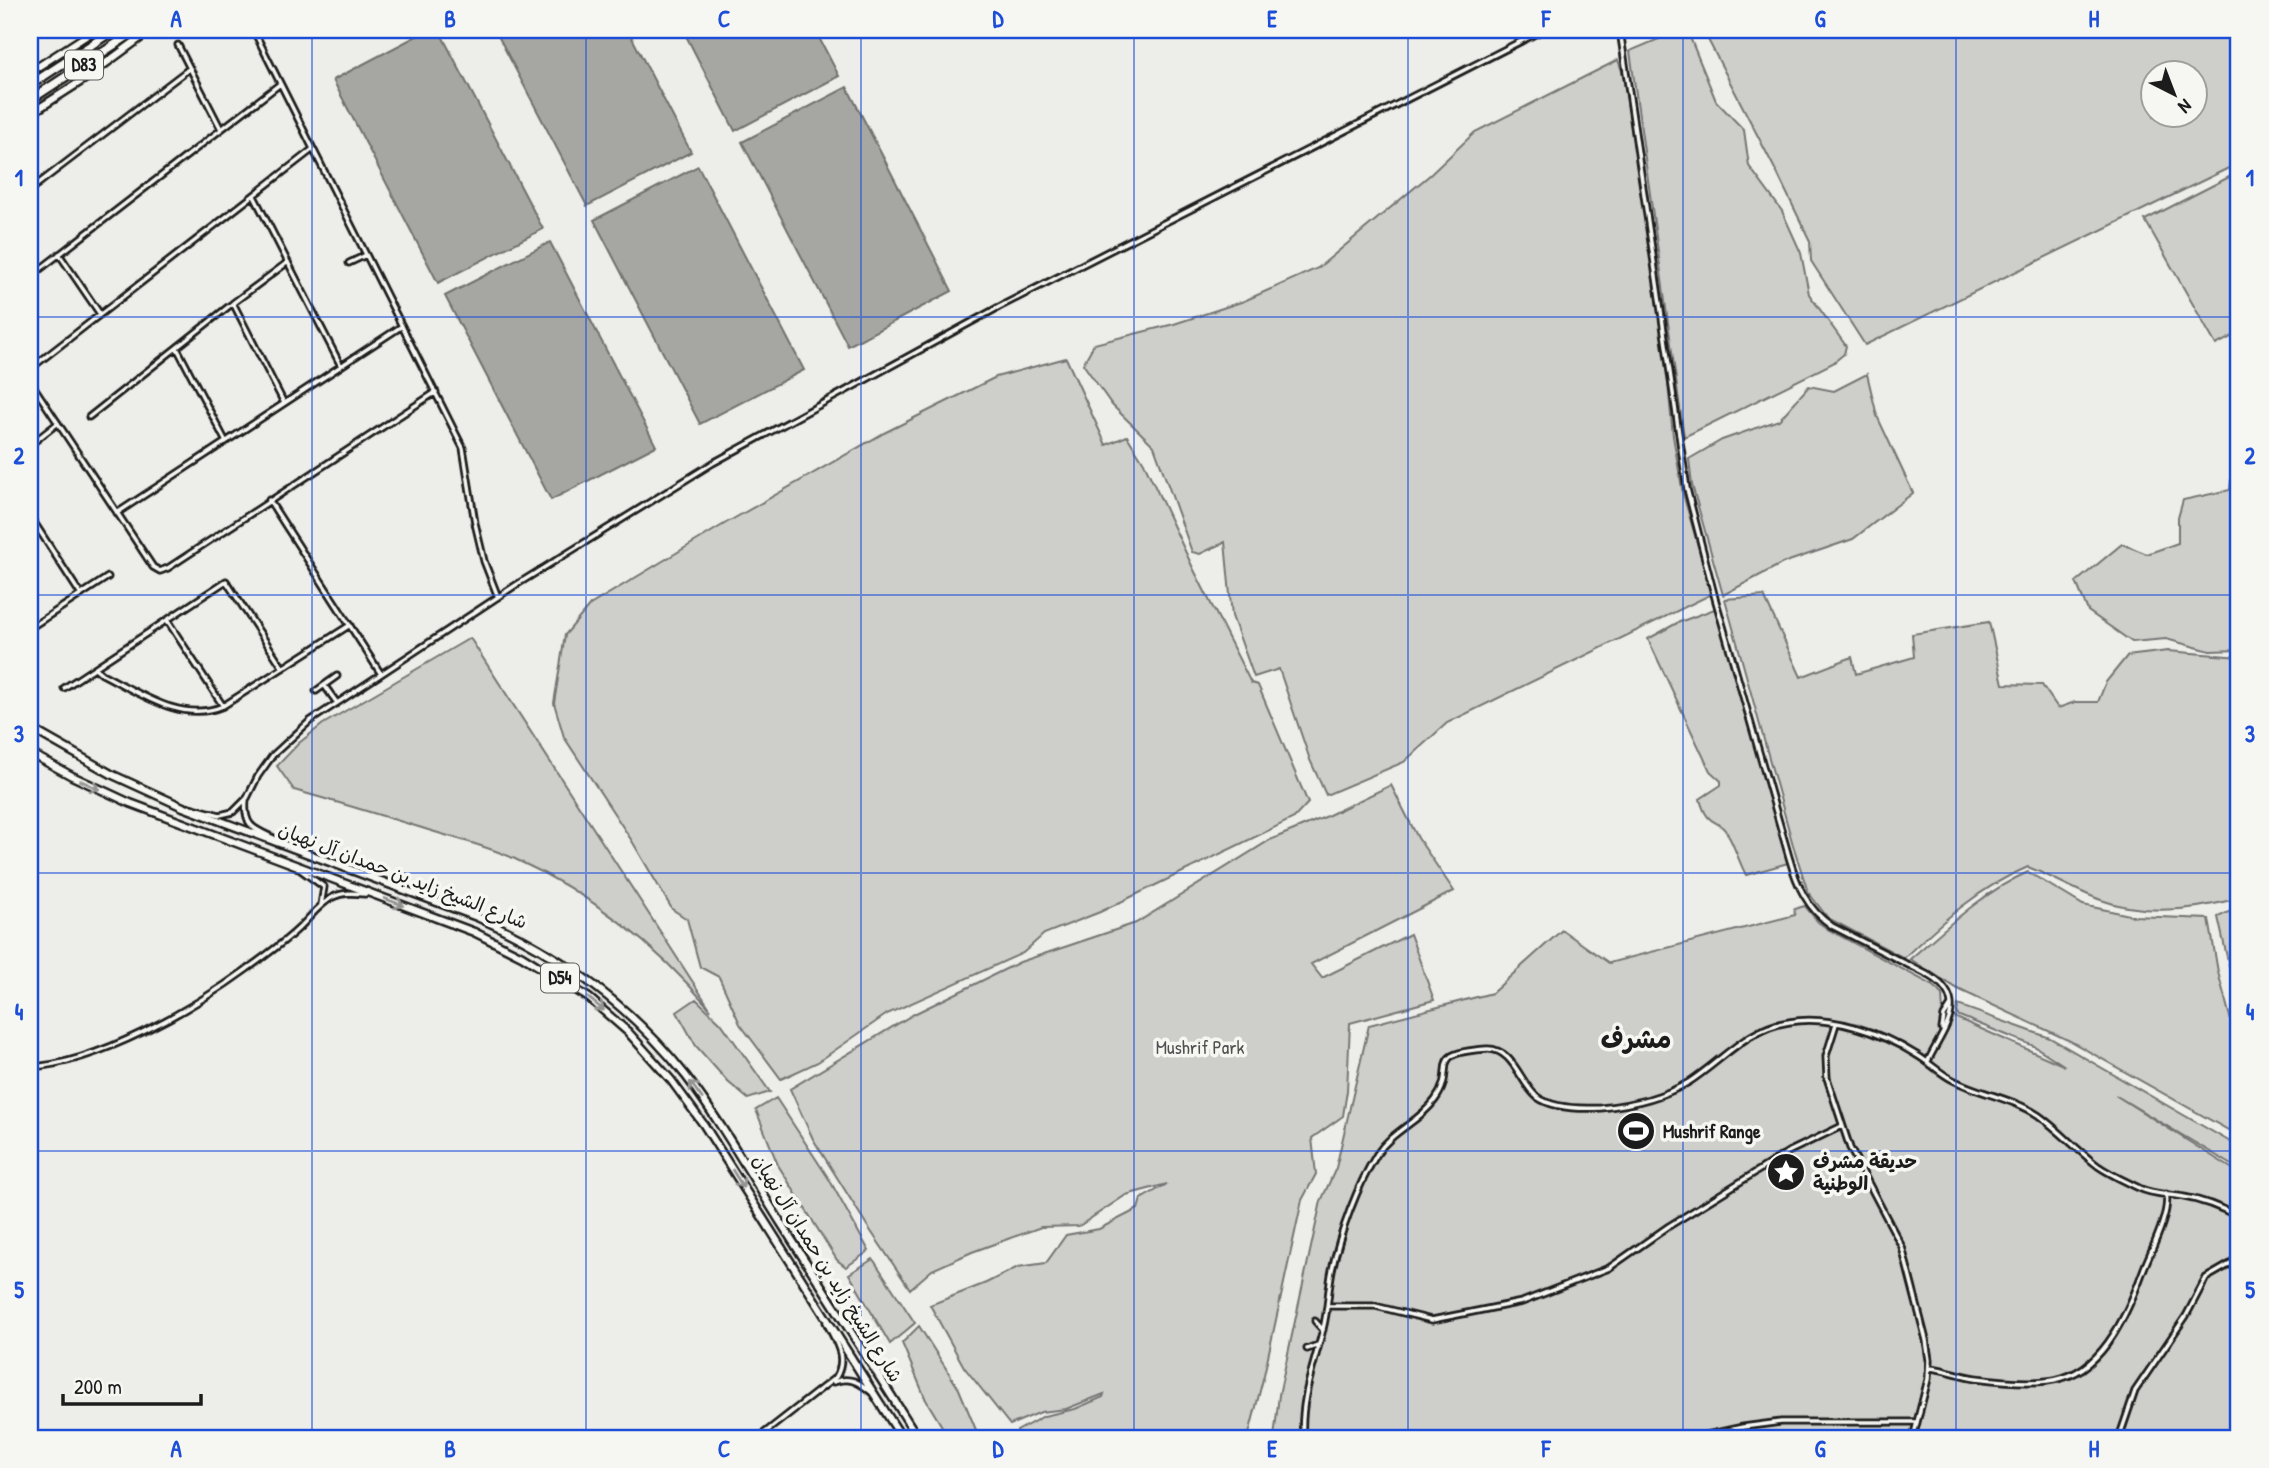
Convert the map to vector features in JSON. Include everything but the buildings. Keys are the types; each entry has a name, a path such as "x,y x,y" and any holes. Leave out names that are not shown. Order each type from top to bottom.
{"highway":[{"path":"30,72 95,30"},
{"name":"D83","path":"30,85 114,30"},
{"name":"D83","path":"30,100 137,30"},
{"path":"30,114 152,30"},
{"name":"شارع الشيخ زايد بن حمدان آل نهيان","path":"30,728 113,775 183,807 477,917 514,934 571,968 628,1014 670,1058 701,1096 918,1438"},
{"name":"شارع الشيخ زايد بن حمدان آل نهيان","path":"30,753 111,794 474,932 522,956 589,998 651,1056 688,1102 902,1438"}],"street":[{"path":"183,807 224,815 236,809 247,798 258,776 280,748 302,727 498,597 680,482 999,307 1543,30"},
{"path":"1620,30 1687,489 1791,866 1807,902 1821,918 1936,980 1946,990 1951,1006 1951,1018 1928,1062"},
{"path":"256,35 465,452 475,523 490,579 498,597"},
{"path":"178,45 221,129"},
{"path":"30,190 190,68"},
{"path":"30,277 280,84"},
{"path":"30,369 313,149"},
{"path":"254,195 341,366"},
{"path":"59,254 100,314"},
{"path":"349,263 366,255"},
{"path":"89,417 288,262"},
{"path":"233,303 284,403"},
{"path":"117,513 402,326"},
{"path":"177,348 225,440"},
{"path":"30,381 153,567 160,571 436,392"},
{"path":"30,445 58,423"},
{"path":"269,500 381,674"},
{"path":"30,516 81,595"},
{"path":"30,626 108,577"},
{"path":"64,688 227,581 283,668"},
{"path":"167,619 223,706"},
{"path":"95,667 102,674 181,711 205,712 223,706 350,625"},
{"path":"316,691 337,676"},
{"path":"324,685 337,703"},
{"path":"247,798 246,816 249,824 289,847"},
{"path":"293,864 324,887 321,905"},
{"path":"30,1067 57,1063 130,1037 227,983 268,954 321,905 341,894 374,894"},
{"path":"1303,1438 1304,1396 1323,1330 1332,1271 1341,1237 1372,1164 1388,1140 1434,1101 1441,1088 1446,1061 1451,1055 1496,1050 1508,1058 1531,1091 1541,1099 1573,1107 1601,1108 1674,1090 1690,1081 1742,1040 1771,1026 1801,1021 1836,1024 1885,1038 1928,1062 1953,1080 2031,1111 2108,1172 2144,1191 2200,1200 2239,1217"},
{"path":"1836,1024 1825,1063 1827,1078 1855,1158 1904,1250 1926,1340 1929,1368 1913,1438"},
{"path":"1327,1306 1375,1306 1433,1320 1522,1302 1609,1268 1728,1188 1788,1152 1842,1126"},
{"path":"1929,1368 1972,1377 2042,1381 2062,1378 2080,1370 2105,1345 2125,1316 2157,1235 2167,1201 2166,1194"},
{"path":"2119,1438 2135,1391 2186,1316 2206,1278 2239,1259"},
{"path":"758,1438 832,1382 839,1372 841,1353 822,1312"},
{"path":"1315,1321 1323,1330"},
{"path":"1307,1349 1318,1345"},
{"path":"832,1382 853,1380 874,1395"},
{"path":"1693,1438 1781,1422 1917,1422"},
{"path":"238,1438 267,1434 312,1438"}],"green space":[{"path":"1680,30 1687,30 1716,101 1744,130 1749,166 1782,211 1801,253 1809,294 1846,346 1844,354 1833,363 1684,437 1630,51"},
{"path":"1703,30 2239,30 2239,163 1865,345 1811,261 1810,241"},
{"path":"1618,60 1623,74 1664,342 1673,436 1683,494 1712,594 1447,723 1404,762 1326,795 1310,760 1279,669 1254,677 1232,616 1225,542 1200,554 1192,552 1154,446 1112,405 1083,364 1094,344 1174,324 1244,301 1318,268 1431,174 1475,132"},
{"path":"2239,172 2239,333 2216,345 2145,220"},
{"path":"1066,358 1106,445 1127,436 1144,463 1251,683 1258,685 1308,803 1294,818 1100,912 1044,934 1023,953 887,1014 818,1062 781,1079 740,1024 719,977 700,967 687,919 672,909 632,841 564,737 554,703 565,635 590,605 726,523 884,433 996,377"},
{"path":"1867,374 1877,416 1913,493 1853,539 1783,563 1723,595 1692,485 1689,459 1722,440 1779,420 1809,386 1834,391"},
{"path":"2239,479 2239,650 2210,651 2166,639 2132,642 2088,611 2076,582 2122,544 2147,554 2178,543 2178,518 2183,500 2230,490 2231,480"},
{"path":"1764,596 1801,677 1852,657 1856,674 1914,657 1912,634 1989,622 2003,684 2042,685 2058,708 2075,702 2098,702 2106,682 2127,656 2168,651 2239,657 2239,898 2188,908 2135,908 2101,900 2028,867 2010,875 1962,906 1904,958 1828,918 1808,892 1725,599"},
{"path":"1717,608 1788,863 1746,875 1724,828 1710,819 1703,808 1700,799 1721,785 1721,781 1710,771 1648,639 1677,623"},
{"path":"470,638 711,1010 668,964 621,923 541,872 480,845 294,790 277,766 299,743 323,724"},
{"name":"Mushrif Park","path":"1391,785 1418,838 1454,891 1311,964 1322,978 1410,934 1434,1000 1350,1023 1347,1091 1343,1116 1312,1138 1316,1174 1302,1200 1248,1438 1022,1438 1017,1431 1044,1416 1075,1409 1103,1397 1104,1394 1066,1409 1041,1412 1010,1425 964,1367 930,1305 1018,1267 1046,1263 1066,1235 1099,1229 1138,1209 1141,1199 1167,1184 1126,1195 1079,1226 1041,1227 972,1252 932,1270 910,1289 813,1139 790,1089 914,1014 1020,962 1136,923 1270,840"},
{"path":"2028,872 2083,905 2134,916 2209,919 2218,972 2239,1051 2239,1136 2070,1041 1958,989 1910,959 1981,900"},
{"name":"حديقة مشرف الوطنية","path":"1805,906 1818,922 1829,930 1934,986 1942,995 1943,1012 2065,1066 2034,1046 1957,1015 1958,1005 2050,1038 2239,1147 2239,1169 2115,1095 2239,1173 2239,1438 1274,1438 1279,1395 1321,1201 1336,1168 1369,1025 1492,993 1562,930 1609,963 1795,915 1794,909"},
{"path":"2239,907 2239,1010 2218,917"},
{"path":"696,999 721,1023 770,1092 748,1099 728,1082 696,1046 677,1012"},
{"path":"776,1098 829,1179 869,1251 846,1267 837,1260 778,1165 756,1110"},
{"path":"873,1259 915,1323 890,1344 849,1274"},
{"path":"919,1326 959,1389 979,1437 949,1438 926,1400 902,1343"}],"shaded area":[{"path":"428,30 439,30 543,229 438,283 333,80"},
{"path":"495,30 628,30 691,152 587,206"},
{"path":"683,30 815,30 839,76 735,131"},
{"path":"847,87 952,291 848,346 742,142"},
{"path":"698,166 804,370 700,424 594,220"},
{"path":"550,242 656,446 551,500 445,296"}],"place":[{"name":"Mushrif Range","path":"1636,1131"},
{"name":"حديقة مشرف الوطنية","path":"1786,1172"}],"district":[{"name":"مشرف","path":"1636,1039"}]}
